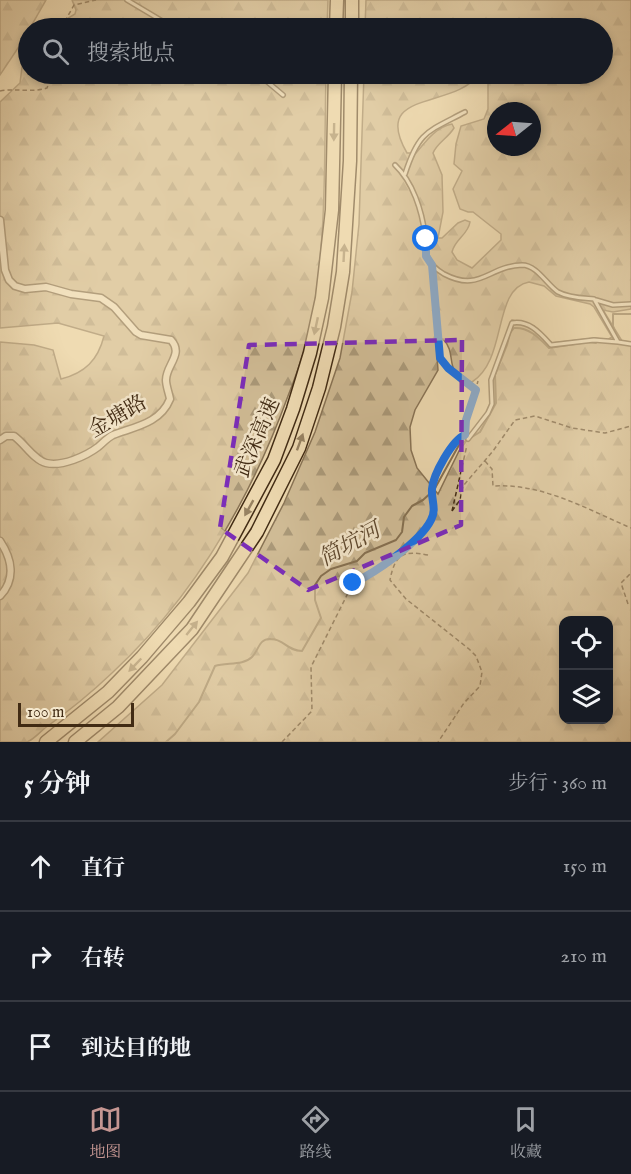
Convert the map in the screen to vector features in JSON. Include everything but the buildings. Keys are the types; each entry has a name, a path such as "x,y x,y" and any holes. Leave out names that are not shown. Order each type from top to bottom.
{"highway":[{"path":"336,18 337,0"},
{"path":"352,0 352,18"},
{"name":"武深高速","path":"46,742 108,692 142,657 189,602 222,557 274,460 310,353 322,298 332,210 335,84"},
{"name":"武深高速","path":"75,742 118,707 192,629 257,532 299,448 319,388 334,327 343,272 350,161 351,84"}],"street":[{"name":"金塘路","path":"0,220 5,270 11,283 25,289 46,287 71,294 101,298 114,307 136,332 141,335 171,340 176,345 176,352 166,378 170,399 163,410 138,428 112,436 85,455 48,464 37,458 14,436 6,436 0,440"},
{"path":"0,541 9,559 11,574 7,588 0,596"}],"lane":[{"path":"127,0 157,18"},
{"path":"270,84 283,95"},
{"path":"405,174 413,149 426,132 465,112"},
{"path":"395,165 405,174 423,222 426,256 440,272 457,280 474,281 496,271 525,265 534,270 556,291 565,295 594,299 613,305 631,304"},
{"path":"594,299 618,342"},
{"path":"468,439 492,404 491,380 512,323 519,322 533,327 550,345 594,340 631,344"}],"path":[{"path":"67,18 74,5 96,0"},
{"path":"0,91 29,89 37,91 47,88 48,84"},
{"path":"432,265 440,358 448,368 476,390"},
{"path":"438,742 464,703 480,686 482,672 476,656 469,649 406,599 390,580 397,557 430,522 434,512 432,489 436,474 449,451 458,439 465,435 466,420 478,381"},
{"path":"467,447 452,511 459,500 463,486 485,461 515,420 535,416 572,428 605,433 631,426"},
{"path":"485,461 492,469 493,486 519,485 541,491 631,528"},
{"path":"282,742 312,711 311,667 353,583 405,553 412,551 428,555"},
{"path":"628,604 621,583 631,573"}],"highlighted area":[{"path":"462,340 461,525 308,590 220,528 249,345"}],"green space":[{"path":"0,0 46,0 36,18 18,18 18,48 0,75"},
{"path":"72,0 328,0 327,18 68,18 75,14 76,10"},
{"path":"366,0 631,0 631,309 613,312 603,310 622,341 631,342 631,742 98,742 162,685 248,573 284,503 315,432 340,358 352,292 359,224 364,84 468,84 452,93 407,109 399,119 398,133 407,153 416,153 436,131 452,124 454,128 433,153 442,175 443,212 438,238 442,238 458,223 465,220 470,222 452,252 457,260 472,268 501,240 501,234 473,212 460,209 453,189 462,171 454,164 461,126 484,119 487,112 487,156 541,156 541,102 488,102 488,84 613,84 613,18 365,18","holes":["529,282 544,286 556,296 590,304 612,337 607,340 595,338 552,343 534,326 512,320 490,380 490,404 487,413 459,451 438,494 417,468 411,450 410,427 415,410 438,370 436,342 443,339 448,345 453,369 457,374 472,382 491,358 504,311 517,287"]},
{"path":"19,84 326,84 324,196 320,258 310,328 292,387 256,473 216,545 168,613 141,644 80,702 27,742 0,742 0,342 34,345 53,350 61,379 84,369 94,359 104,336 58,323 0,328 0,102"}],"waterway":[{"name":"简坑河","path":"616,334 613,314 631,314"},
{"name":"简坑河","path":"166,742 175,734 199,702 215,666 248,660 267,639 279,641 302,651 321,618 315,600 315,585 321,576 331,569 357,561 365,553 396,540 402,532 404,517 412,506 434,490 459,445 480,432 496,403 495,375 510,333 514,328 529,331 549,348 588,342 596,343"}],"route":[{"path":"353,583 399,554 422,533 430,522 434,512 432,489 436,474 455,442 465,435 466,420 476,390 448,368 440,358 432,265 426,256 426,239"}]}
